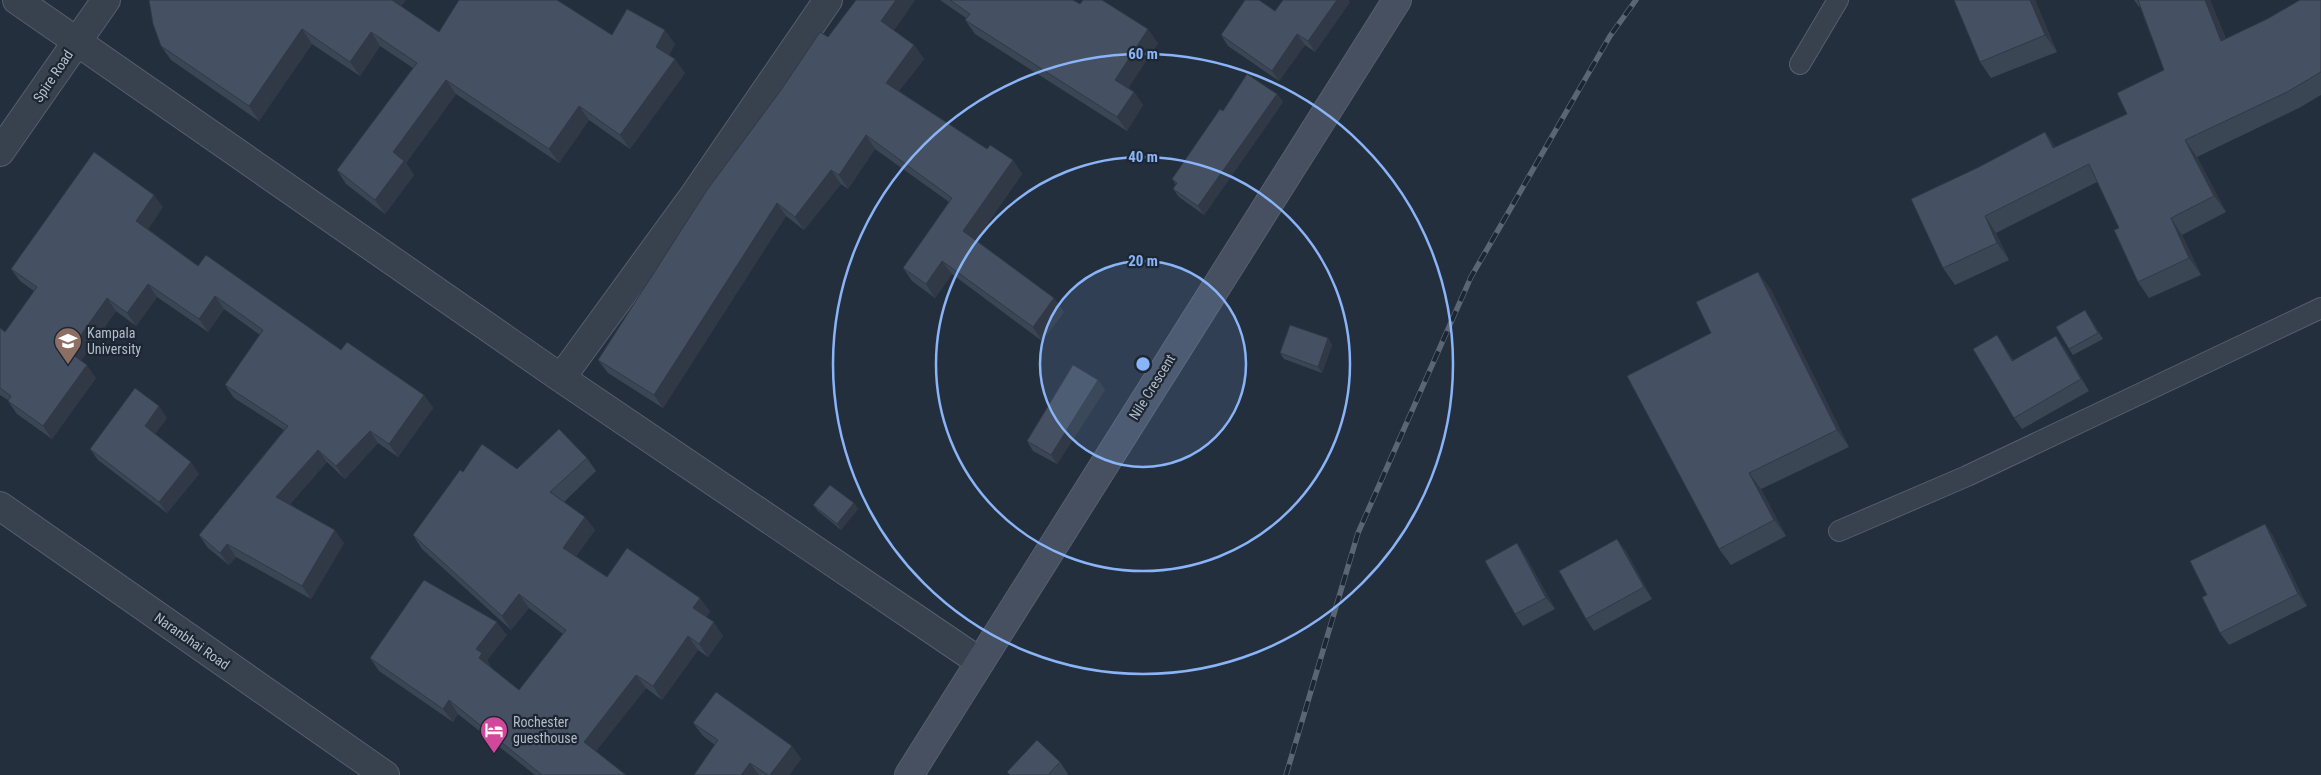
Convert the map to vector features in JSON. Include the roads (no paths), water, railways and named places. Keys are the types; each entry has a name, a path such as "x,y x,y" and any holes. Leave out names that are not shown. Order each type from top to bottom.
{"street":[{"path":"17,0 561,378 980,662"},
{"name":"Spire Road","path":"0,152 106,0"},
{"path":"561,378 695,194 828,0"},
{"name":"Nile Crescent","path":"909,775 1397,0"},
{"name":"Naranbhai Road","path":"0,506 385,775"}],"lane":[{"path":"1800,64 1838,0"},
{"path":"1839,531 1967,476 2321,308"}],"railway":[{"path":"1286,775 1358,533 1471,277 1610,36 1636,0"}],"place":[{"name":"Kampala University","path":"68,365"},
{"name":"Rochester guesthouse","path":"494,754"}]}
